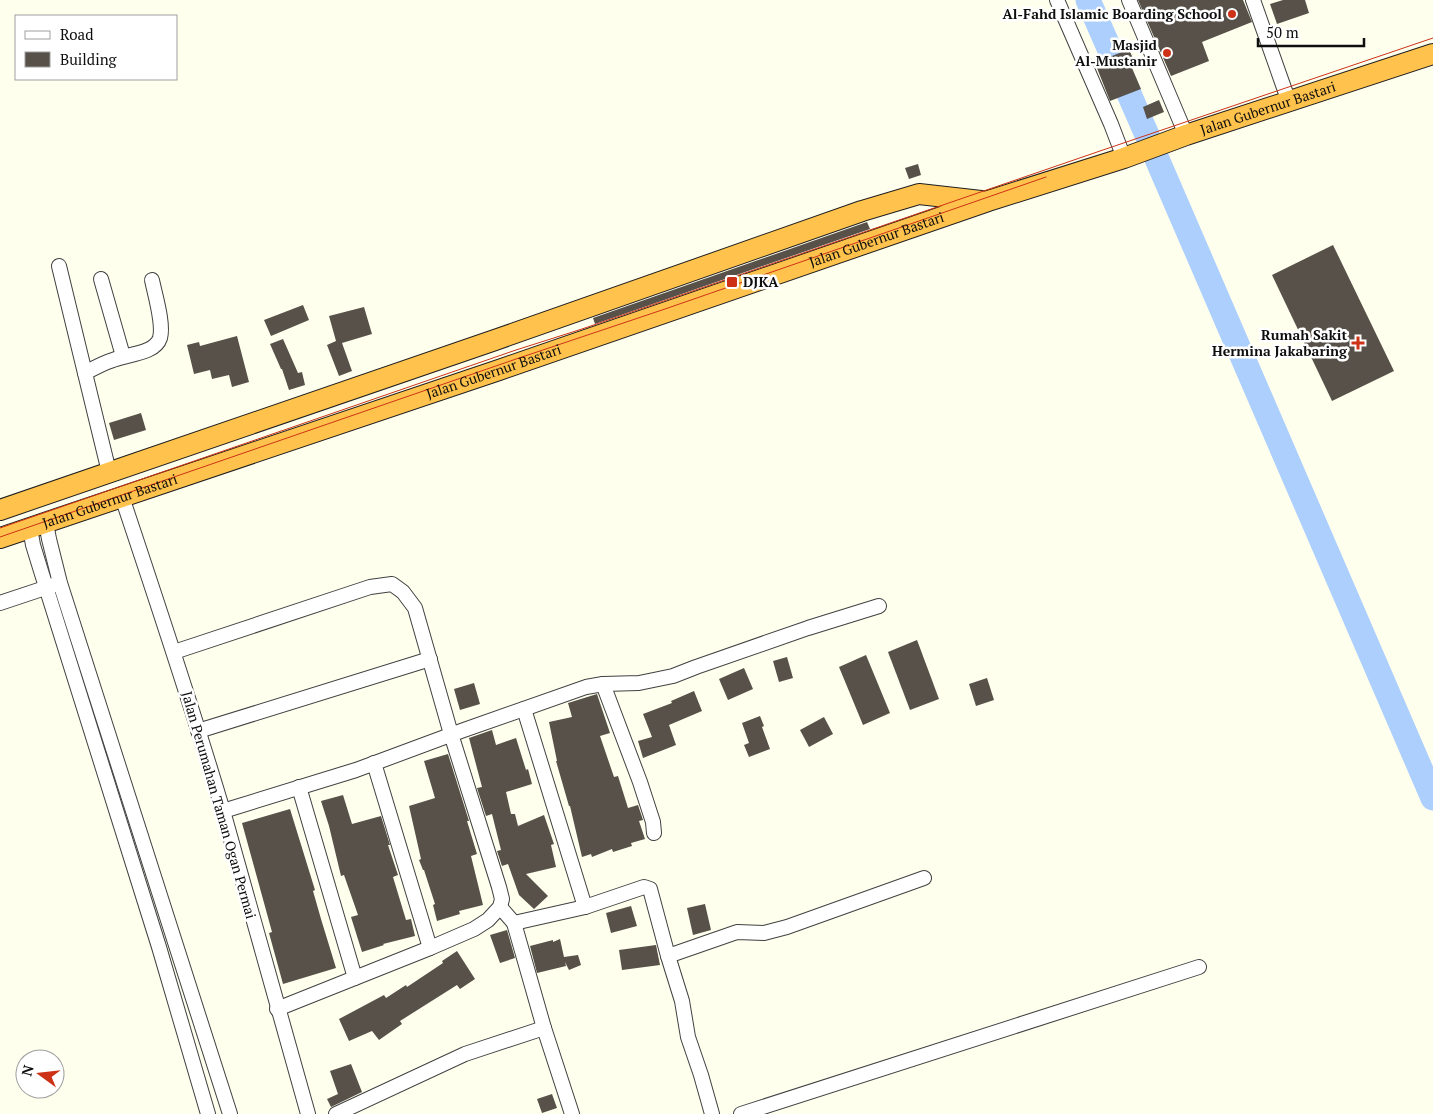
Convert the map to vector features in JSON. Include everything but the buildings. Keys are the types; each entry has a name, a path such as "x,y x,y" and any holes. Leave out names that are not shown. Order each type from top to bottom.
{"highway":[{"name":"Jalan Gubernur Bastari","path":"0,538 39,534 122,497 499,370 988,201 1124,158 1186,135 1433,54"},
{"name":"Jalan Gubernur Bastari","path":"0,510 495,340 862,211 919,194 988,201"},
{"path":"495,340 499,370"}],"street":[{"path":"1058,0 1124,158"},
{"path":"1130,0 1186,135"},
{"path":"1253,0 1289,102"},
{"path":"59,266 109,472"},
{"path":"101,279 123,356"},
{"path":"85,373 123,356 143,352 157,345 161,330 152,280"},
{"name":"Jalan Perumahan Taman Ogan Permai","path":"122,497 174,652 223,811 308,1114"},
{"path":"39,534 56,568 53,585 208,1114"},
{"path":"39,534 41,571 53,585 230,1114"},
{"path":"174,652 370,587 392,584 403,592 415,608 451,734 499,886 502,899 500,907 488,920 474,928 430,948 277,1008"},
{"path":"0,603 53,585"},
{"path":"223,811 374,763 586,687 603,684 639,684 673,676 799,631 879,606"},
{"path":"198,731 430,659"},
{"path":"603,684 640,782 653,822 654,833"},
{"path":"524,709 585,907"},
{"path":"374,763 430,948"},
{"path":"299,787 355,978"},
{"path":"668,956 737,932 764,933 787,927 924,878"},
{"path":"514,923 585,907 644,888 650,889 682,1001 688,1036 702,1075 712,1114"},
{"path":"500,907 514,923 544,1028 572,1114"},
{"path":"741,1114 1199,967"},
{"path":"336,1114 465,1054 544,1028"}],"waterway":[{"path":"1088,0 1147,135"},
{"path":"1157,159 1433,798"}],"tram line":[{"path":"0,528 1433,38"},
{"path":"0,537 1046,177"}],"place":[{"name":"Al-Fahd Islamic Boarding School","path":"1232,14"},
{"name":"Masjid Al-Mustanir","path":"1167,53"},
{"name":"DJKA","path":"732,282"},
{"name":"Rumah Sakit Hermina Jakabaring","path":"1358,343"}]}
